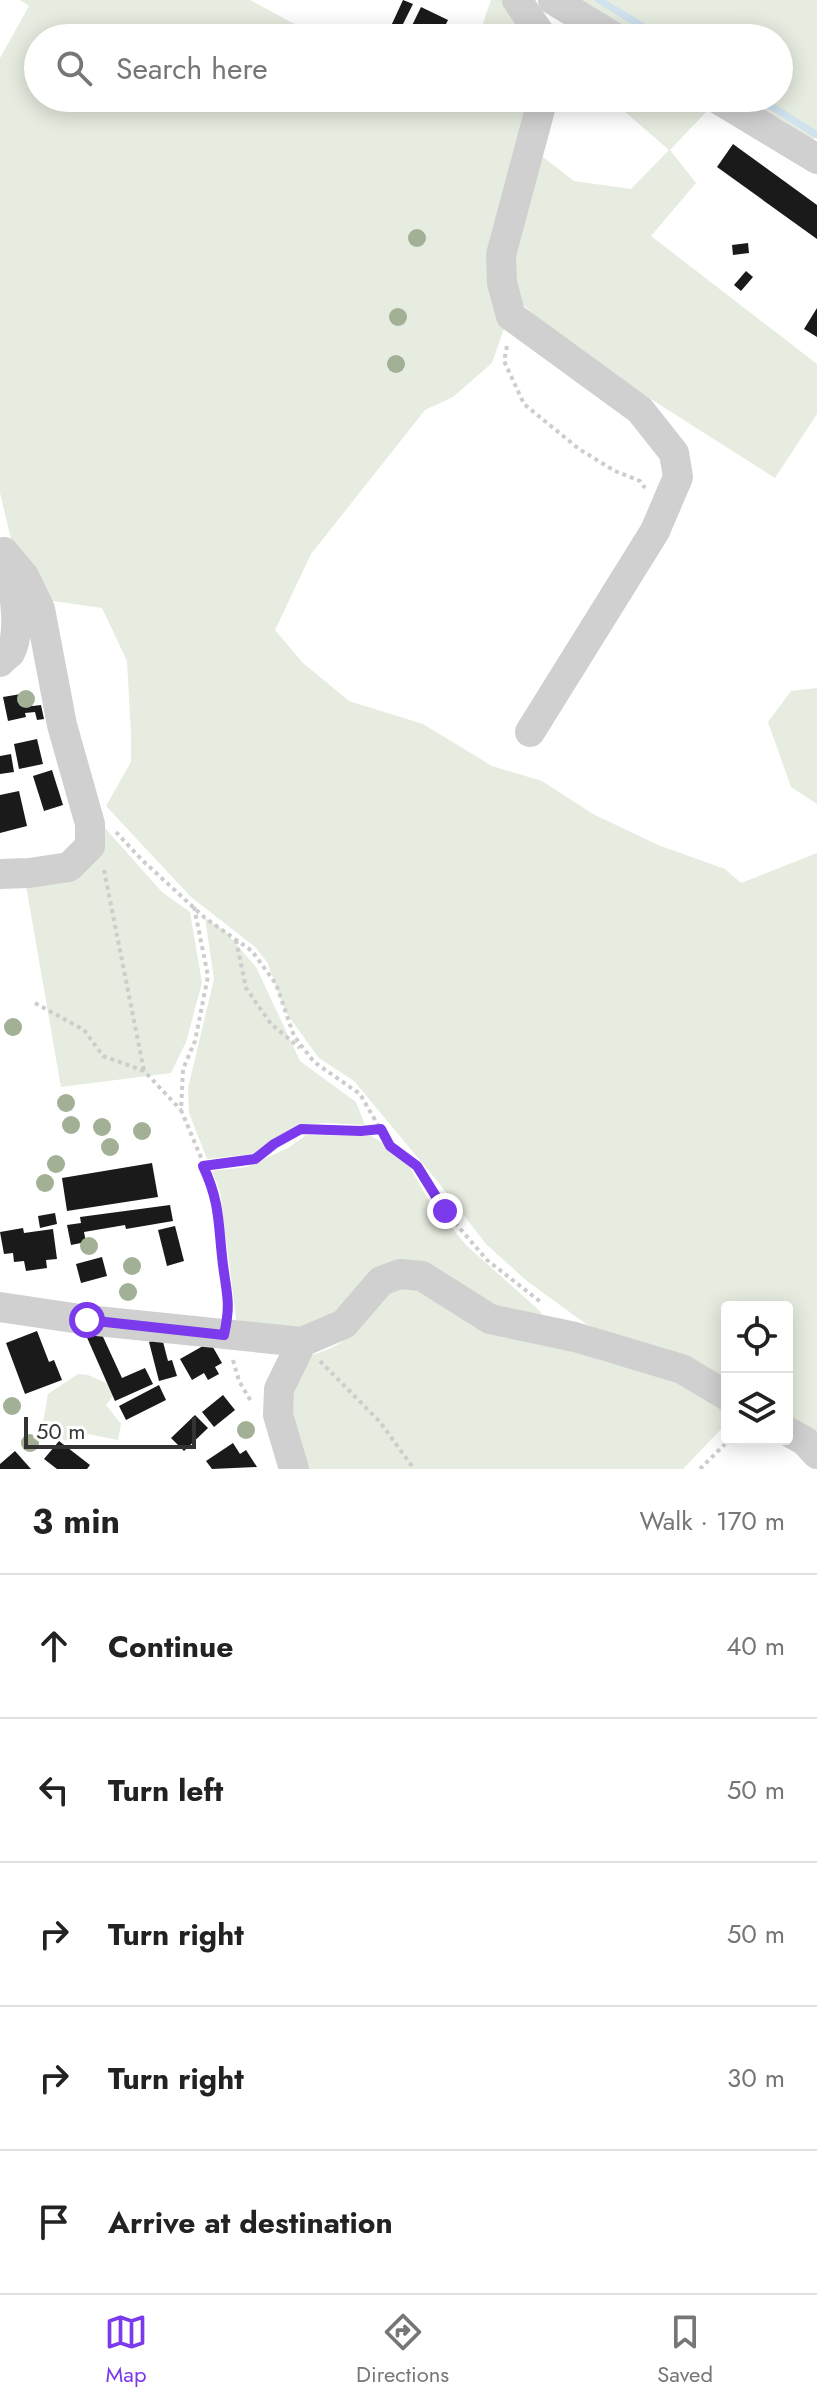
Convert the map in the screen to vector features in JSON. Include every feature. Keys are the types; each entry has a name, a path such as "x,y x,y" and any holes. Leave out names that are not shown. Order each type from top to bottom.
{"street":[{"path":"517,0 533,24"},
{"path":"553,0 593,24"},
{"path":"530,732 655,531 678,477 674,453 640,410 511,316 502,283 501,255 539,112"},
{"path":"739,112 817,159"},
{"path":"0,662 10,654 16,626 12,583 2,543"},
{"path":"0,874 69,867 102,838 90,824 62,725 40,609 24,576 2,543"},
{"path":"0,1307 87,1320 302,1342 344,1324 381,1281 400,1274 422,1276 490,1319 575,1337 682,1369 721,1392"},
{"path":"294,1469 278,1415 279,1389 302,1342"},
{"path":"793,1434 805,1441 817,1454"}],"path":[{"path":"511,316 504,361 524,404 579,449 615,471 640,481 663,513"},
{"path":"102,838 252,951 276,984 294,1036 314,1062 360,1094 390,1146 417,1166 445,1211 487,1260 548,1307"},
{"path":"102,838 103,866 144,1071"},
{"path":"181,1110 183,1069 195,1041 208,976 194,907"},
{"path":"236,940 246,988 271,1024 308,1054"},
{"path":"35,1003 84,1030 103,1056 144,1071 181,1110 213,1186 222,1228 223,1264 230,1307 224,1335 239,1381 254,1406"},
{"path":"203,1166 255,1159 301,1129 381,1129"},
{"path":"302,1342 380,1422 414,1469"},
{"path":"700,1469 724,1445"}],"shaded area":[{"path":"20,0 250,0 295,24 24,24 24,112 532,112 506,323 492,363 453,397 425,410 311,554 275,630 303,663 349,701 423,724 492,766 542,781 593,814 658,845 725,869 741,883 817,853 817,1435 793,1421 793,1301 721,1301 721,1379 586,1324 527,1281 486,1244 354,1081 319,1058 286,1013 267,962 255,947 191,897 106,806 131,762 127,661 102,608 46,600 13,547 0,493 0,58 29,6"},
{"path":"491,0 508,0 520,24 483,24"},
{"path":"581,0 817,0 817,135 811,142 765,112 793,112 793,24 621,24"},
{"path":"625,112 706,112 670,150 696,183 651,236 817,364 817,414 775,478 572,349 518,300 512,265 524,202 543,157 574,181 631,189 669,150"},
{"path":"817,688 817,804 791,787 768,722 791,691"},
{"path":"96,818 162,892 190,912 202,983 186,1042 171,1073 61,1087 25,880 69,874"},
{"path":"205,918 225,931 256,967 300,1061 356,1102 365,1125 298,1125 252,1154 207,1159 189,1113 188,1088 214,979"},
{"path":"306,1135 371,1136 403,1155 429,1201 467,1246 541,1312 542,1320 489,1309 426,1270 335,1321 309,1331 237,1325 220,1192 212,1171 247,1167 288,1148"},
{"path":"408,1280 605,1362 683,1378 721,1403 721,1429 683,1469 302,1469 286,1393 305,1357 345,1340 383,1294"},
{"path":"78,1374 113,1386 116,1392 106,1405 121,1424 118,1440 83,1433 66,1441 43,1423 48,1394"}],"building":[{"path":"403,0 413,4 403,24 392,24"},
{"path":"421,7 448,20 446,24 413,24"},
{"path":"733,144 817,205 817,239 717,167"},
{"path":"748,243 749,253 733,255 732,245"},
{"path":"746,271 753,277 741,291 734,285"},
{"path":"817,308 817,337 804,329"},
{"path":"21,694 24,707 41,705 44,719 37,720 35,712 8,721 3,697"},
{"path":"37,739 43,764 19,769 14,744"},
{"path":"11,754 14,772 0,774 0,756"},
{"path":"52,770 63,805 44,811 33,776"},
{"path":"19,791 27,826 0,833 0,795"},
{"path":"152,1163 158,1197 67,1211 62,1178"},
{"path":"170,1205 173,1221 84,1232 86,1242 71,1245 67,1225 81,1223 80,1217"},
{"path":"55,1213 57,1224 40,1228 38,1216"},
{"path":"175,1226 184,1261 167,1266 158,1230"},
{"path":"23,1228 24,1233 53,1229 57,1259 46,1260 47,1268 26,1271 24,1261 14,1262 13,1253 4,1254 0,1232"},
{"path":"102,1257 107,1276 81,1283 76,1264"},
{"path":"98,1326 122,1378 145,1368 153,1384 115,1401 85,1333"},
{"path":"37,1331 49,1362 54,1360 62,1380 25,1394 6,1343"},
{"path":"162,1338 168,1361 172,1360 177,1376 159,1381 149,1342"},
{"path":"210,1342 222,1363 215,1367 219,1374 208,1380 204,1373 192,1380 180,1359"},
{"path":"159,1385 166,1400 126,1420 119,1406"},
{"path":"223,1395 235,1410 214,1427 202,1412"},
{"path":"195,1415 208,1428 184,1451 171,1438"},
{"path":"59,1441 90,1465 87,1469 57,1469 44,1459"},
{"path":"233,1443 240,1454 246,1450 257,1467 212,1469 206,1461"},
{"path":"15,1451 31,1469 0,1469 0,1464"}],"waterway":[{"path":"599,0 639,24"},
{"path":"780,112 817,135"}],"route":[{"path":"87,1320 224,1335 230,1307 223,1264 222,1228 213,1186 203,1166 255,1159 301,1129 381,1129 390,1146 417,1166 445,1211"}]}
